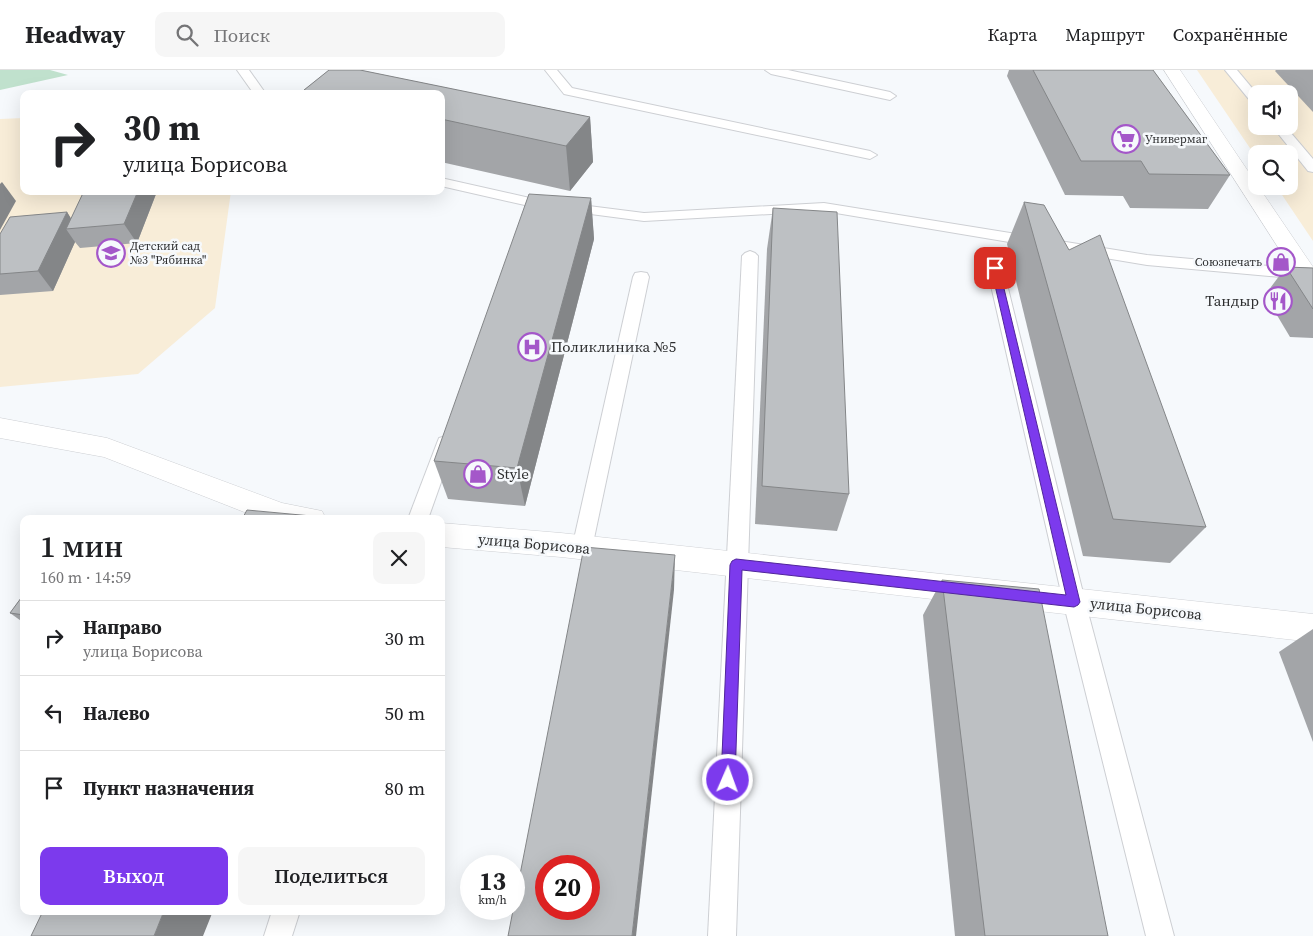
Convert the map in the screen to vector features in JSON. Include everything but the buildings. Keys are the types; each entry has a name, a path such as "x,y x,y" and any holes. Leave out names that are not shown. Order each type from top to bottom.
{"street":[{"path":"1172,70 1311,278"},
{"path":"0,428 107,448 286,515"},
{"name":"улица Борисова","path":"445,535 582,548 1313,628"}],"lane":[{"path":"243,70 257,90"},
{"path":"551,70 568,90 870,155"},
{"path":"771,70 890,96"},
{"path":"1231,70 1248,90"},
{"path":"1286,135 1313,168"},
{"path":"445,183 538,204 644,217 824,208 1147,260 1311,278"},
{"path":"531,220 538,204"},
{"path":"722,936 750,256"},
{"path":"995,268 1074,602 1160,936"},
{"path":"582,548 641,277"},
{"path":"419,515 452,427"},
{"path":"278,936 285,915"}],"shaded area":[{"path":"1197,70 1313,70 1313,241 1282,195 1298,195 1298,145 1248,145"},
{"name":"Детский сад №3 \"Рябинка\"","path":"20,118 20,195 230,195 215,308 138,374 0,387 0,119"}],"green space":[{"path":"0,70 50,70 68,75 0,90"}],"place":[{"name":"Универмаг","path":"1126,139"},
{"name":"Детский сад №3 \"Рябинка\"","path":"111,253"},
{"name":"Союзпечать","path":"1281,262"},
{"name":"Тандыр","path":"1278,301"},
{"name":"Поликлиника №5","path":"532,347"},
{"name":"Style","path":"478,474"}],"route":[{"path":"728,780 736,565 1074,602 995,268"}]}
